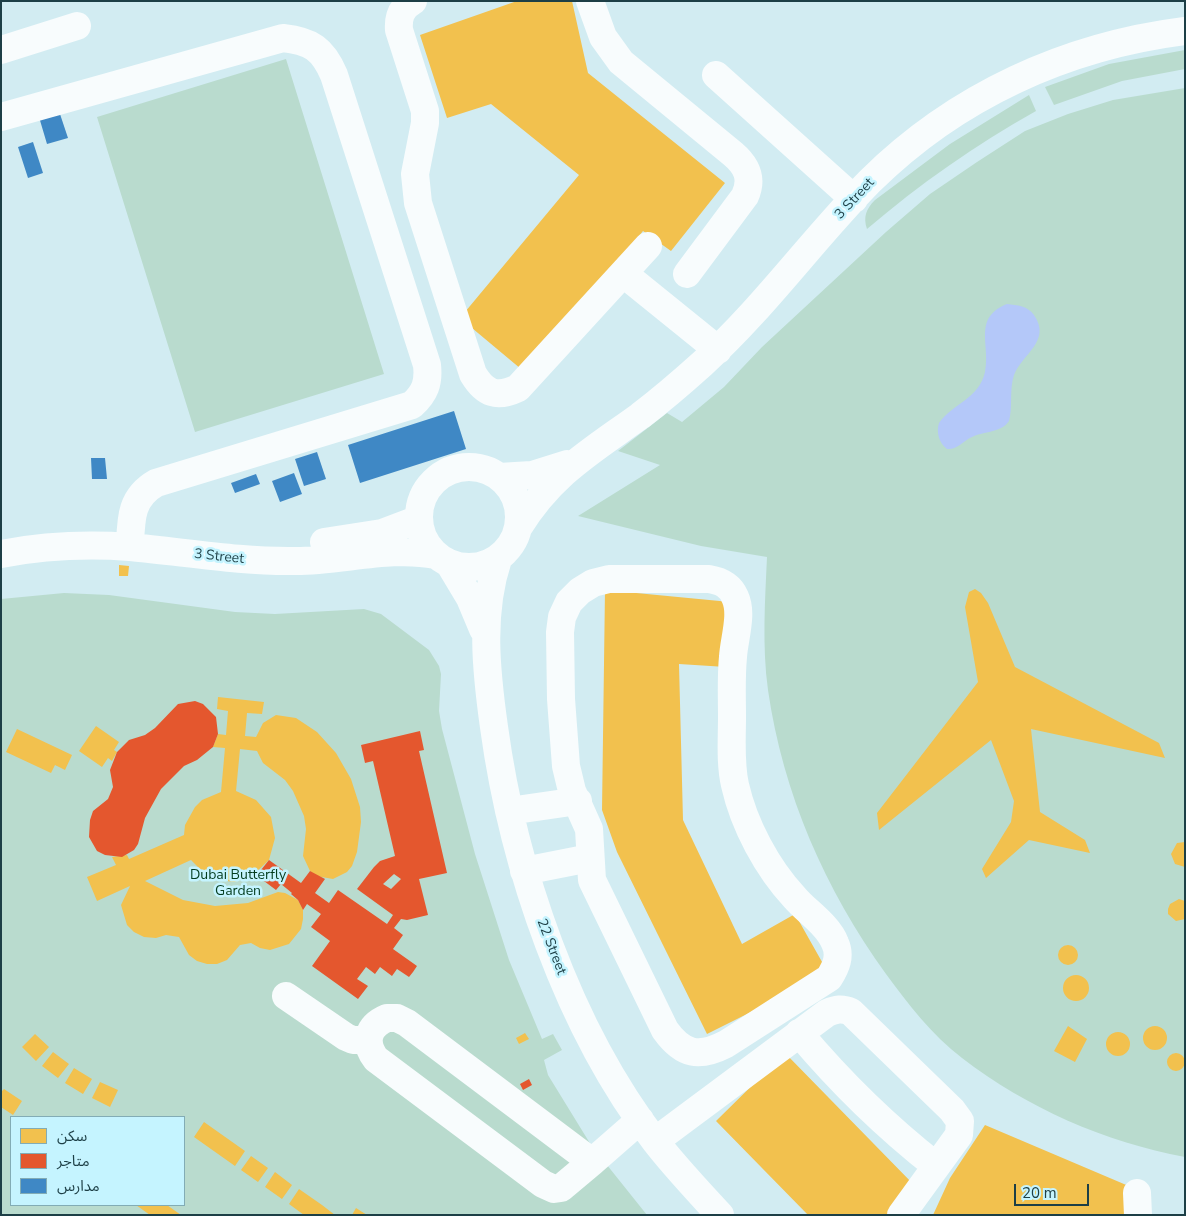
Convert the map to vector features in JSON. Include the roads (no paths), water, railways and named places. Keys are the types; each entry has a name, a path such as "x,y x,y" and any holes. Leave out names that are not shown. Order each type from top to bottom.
{"street":[{"path":"413,1 401,11 398,20 399,30 425,112 415,188 418,203 473,374 480,386 492,393 506,394 518,388 648,246"},
{"path":"590,1 603,37 621,62 733,154 746,168 749,187 745,196 686,274"},
{"path":"1,50 77,26"},
{"name":"3 Street","path":"518,528 544,490 580,458 642,414 718,350 761,305 854,199 917,139 950,114 980,97 1057,61 1107,46 1185,31"},
{"path":"1,117 282,38 300,40 315,47 327,60 334,76 427,365 429,380 423,394 412,405 156,483 141,494 132,509 130,538"},
{"path":"716,75 854,199"},
{"path":"624,274 718,350"},
{"name":"3 Street","path":"499,477 540,473 580,458"},
{"path":"476,469 499,477 516,500 519,514 518,528 514,540 498,559 482,566 465,567 442,559 422,532 419,519 421,503 428,489 439,478 453,470 476,469"},
{"name":"3 Street","path":"1,554 130,538 306,544 368,536 419,519"},
{"name":"3 Street","path":"1,535 48,529 130,538 271,561 333,559 411,551 442,559"},
{"name":"22 Street","path":"442,559 470,598 486,635"},
{"name":"22 Street","path":"498,559 488,597 486,635 491,706 509,811 524,871 545,932 569,992 600,1055 648,1130 720,1215"},
{"path":"608,579 709,579 721,581 731,588 737,599 733,657 732,764 739,802 754,838 787,889 828,932 835,943 838,955 836,967 829,978 726,1044 710,1052 692,1052 676,1044 665,1030 592,880 590,858 589,829 568,779 561,699 560,632 562,617 569,602 580,591 593,583 608,579"},
{"path":"509,811 578,801"},
{"path":"524,871 590,858"},
{"path":"286,996 346,1037 360,1041 368,1040"},
{"path":"592,1162 398,1018 387,1018 378,1022 370,1030 368,1040 370,1050 376,1059 548,1187 561,1188 567,1185 592,1162 648,1130 832,1010 838,1009 851,1012 957,1115 961,1128 959,1135 901,1215"},
{"path":"799,1033 849,1091 936,1166"}],"water":[{"path":"1007,304 1022,306 1032,312 1039,324 1040,332 1034,347 1014,375 1009,421 1002,428 977,435 957,447 947,449 939,437 939,423 951,410 972,395 982,381 986,362 986,325 996,310"}],"park label":[{"name":"Dubai Butterfly Garden","path":"238,884"}]}
